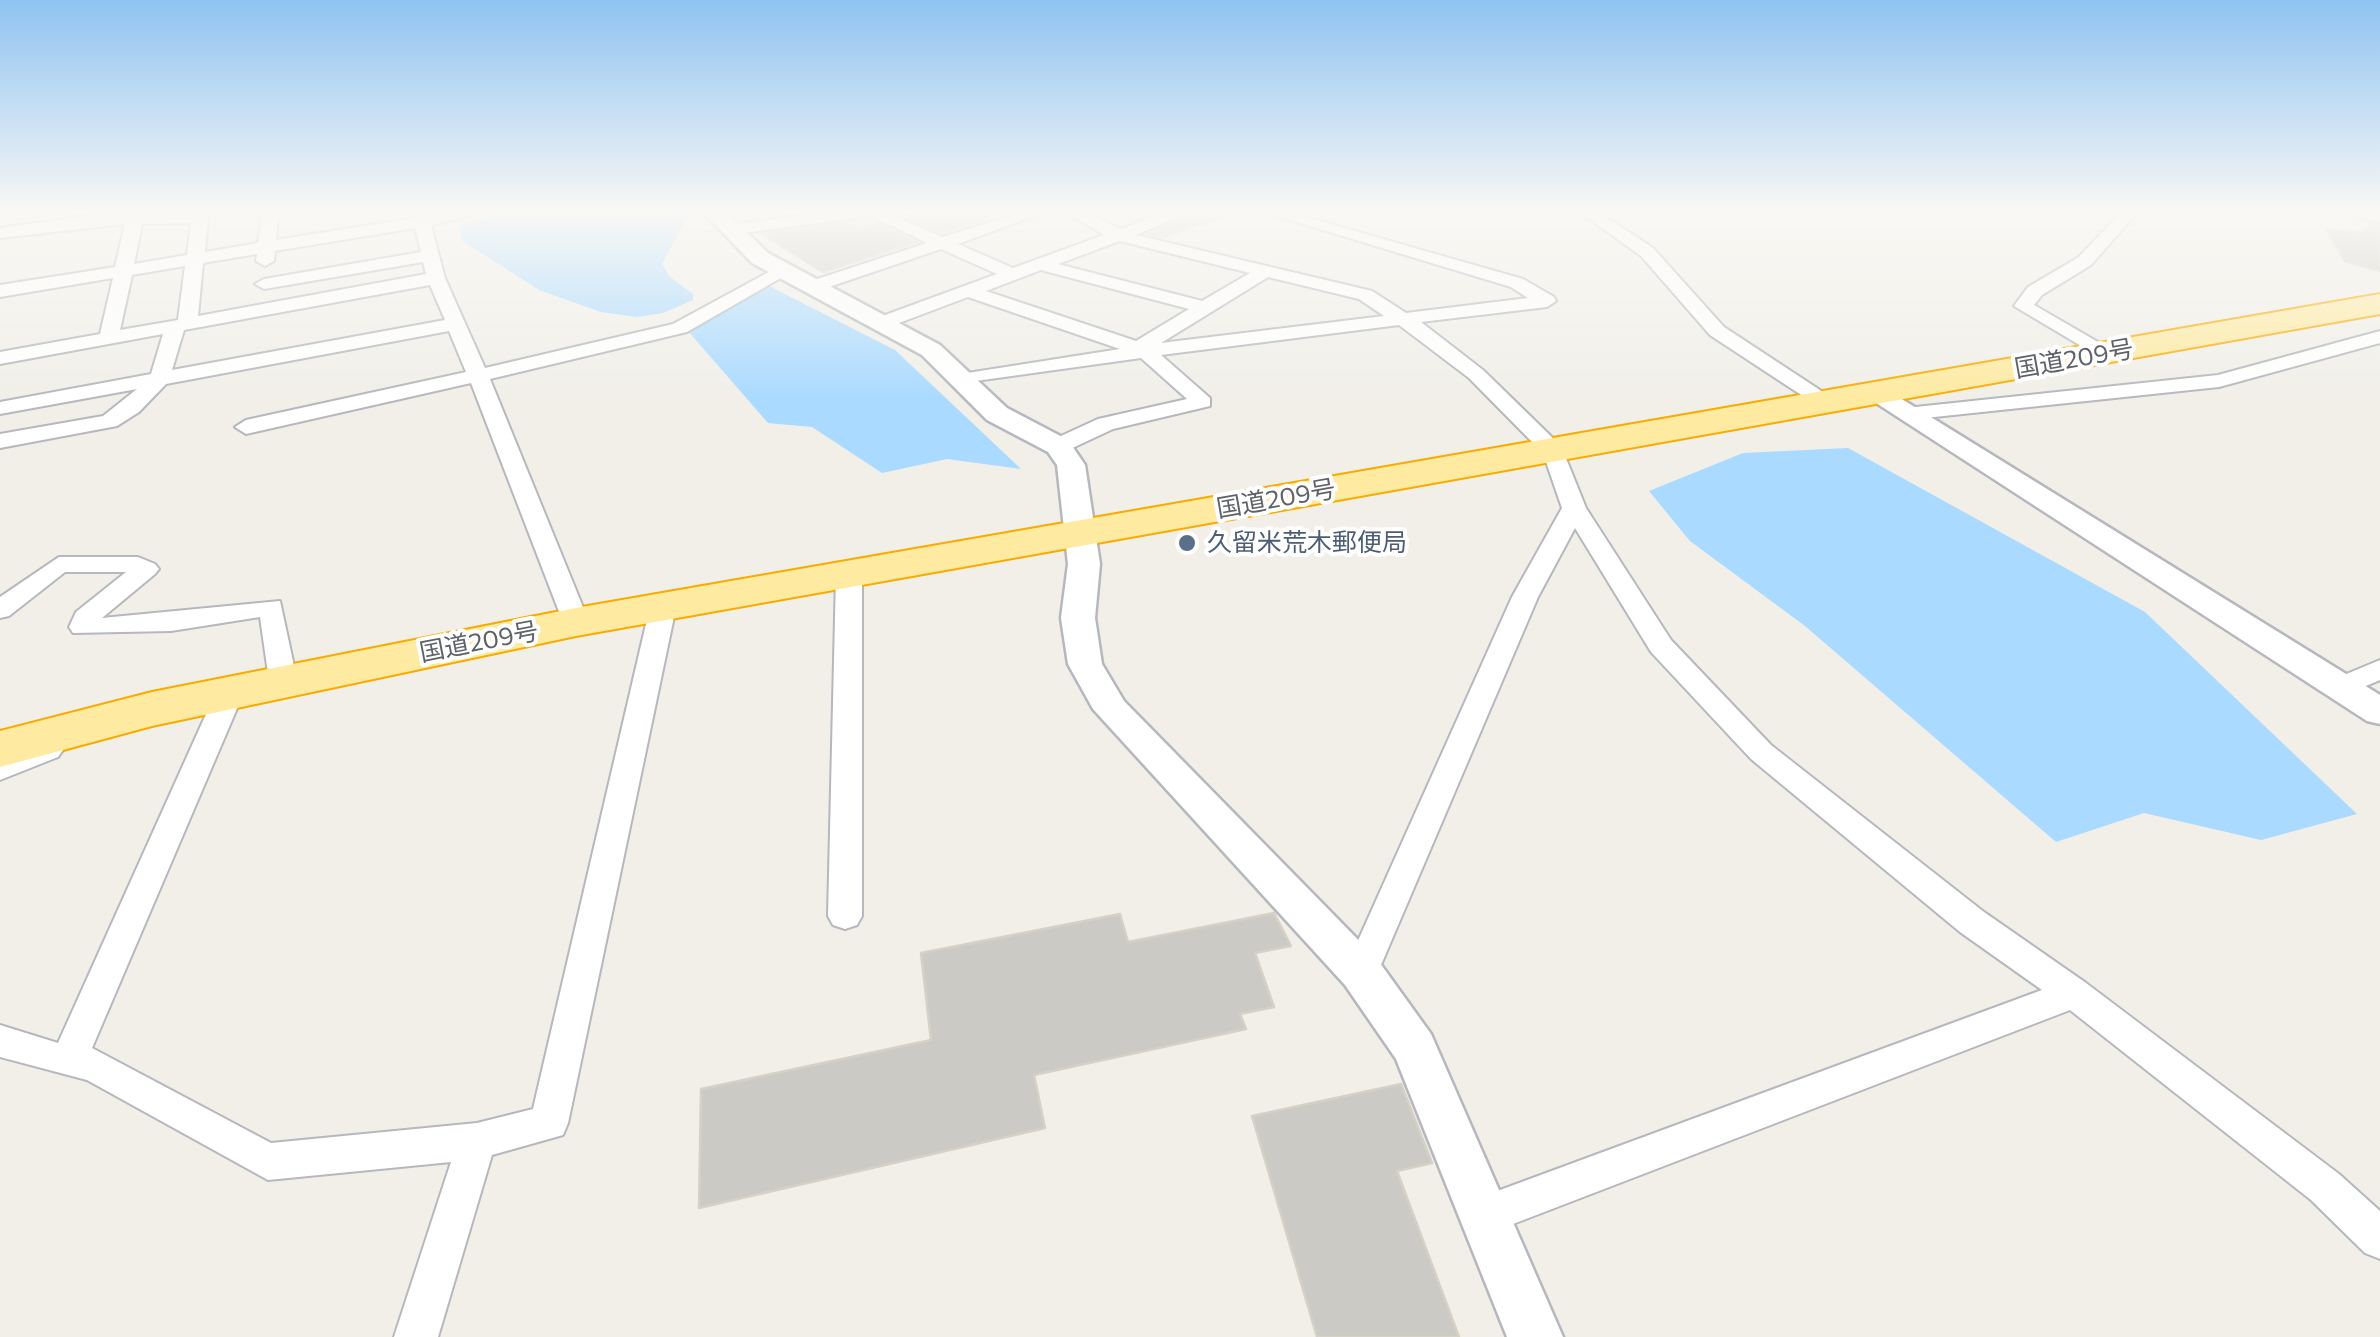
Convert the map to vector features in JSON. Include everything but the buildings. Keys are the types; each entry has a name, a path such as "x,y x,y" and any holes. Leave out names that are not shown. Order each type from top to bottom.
{"highway":[{"name":"国道209号","path":"0,749 152,708 576,622 1825,402 1893,403 2103,353 2380,304"}],"street":[{"path":"0,291 88,275"},
{"path":"109,338 123,275"},
{"path":"0,441 109,421 160,378 181,325 191,275"},
{"path":"263,310 264,275"},
{"path":"264,284 315,275"},
{"path":"794,275 930,350 997,414 1058,446 1071,465 1082,534 1084,564 1078,618 1085,664 1111,709 1361,972 1415,1048 1487,1214 1534,1337"},
{"path":"246,427 680,328 810,275"},
{"path":"884,322 1008,275"},
{"path":"1081,275 1206,308"},
{"path":"1141,350 1258,275"},
{"path":"1291,275 1364,296 1406,318 1476,374 1553,451 1574,508 1660,646 1761,752 1972,922 2074,994 2325,1186 2380,1239"},
{"path":"961,380 1141,350 1547,301 1517,283 1491,275"},
{"path":"1668,275 1717,331 1825,402"},
{"path":"2061,275 2036,291 2023,306 2103,353"},
{"path":"0,358 436,278 458,324 576,622"},
{"path":"968,290 1141,350 1204,402 1106,424 1058,446"},
{"path":"0,408 458,324"},
{"path":"1893,403 2219,380 2380,337"},
{"path":"1893,403 2380,712"},
{"path":"1361,972 1525,597 1574,508"},
{"path":"0,610 59,564 138,565 146,569 85,618 82,626 171,623 271,608 284,680"},
{"path":"846,916 849,576"},
{"path":"0,1040 68,1062 92,1064 268,1162 477,1140 549,1123 664,607"},
{"path":"2342,687 2380,669"},
{"path":"68,1062 230,692"},
{"path":"0,769 152,708"},
{"path":"1487,1214 2074,994"},
{"path":"416,1337 477,1140"}],"water":[{"path":"516,275 669,275 693,294 693,300 663,313 637,317 601,312 539,290"},
{"path":"769,286 895,350 1021,469 947,459 882,473 812,427 768,423 688,331"},
{"path":"1848,448 2145,612 2357,814 2261,840 2144,813 2056,842 1805,626 1690,541 1649,491 1743,453"}],"place":[{"name":"久留米荒木郵便局","path":"1187,543"}]}
